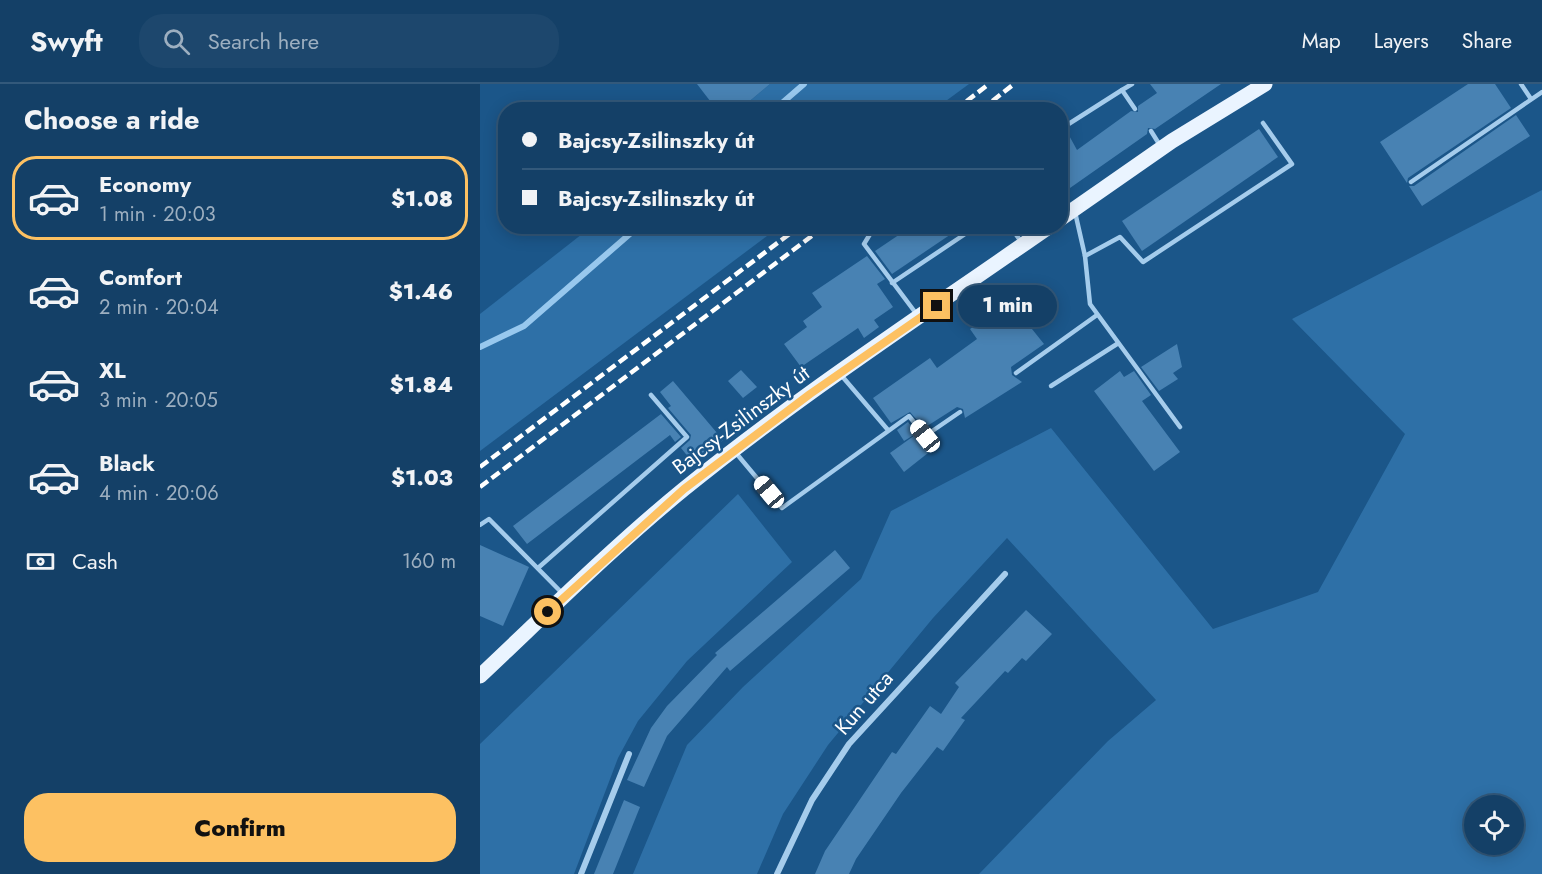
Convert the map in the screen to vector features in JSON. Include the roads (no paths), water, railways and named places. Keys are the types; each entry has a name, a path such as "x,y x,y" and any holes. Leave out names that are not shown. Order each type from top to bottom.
{"main road":[{"path":"1068,214 1162,148 1264,84"},
{"name":"Bajcsy-Zsilinszky út","path":"480,676 684,489 840,374 1039,234"}],"street":[{"name":"Kun utca","path":"777,874 812,800 849,744 1005,574"},
{"path":"581,874 629,754"}],"lane":[{"path":"1068,124 1132,84"},
{"path":"1521,84 1531,99"},
{"path":"1122,90 1135,109"},
{"path":"1411,182 1542,92"},
{"path":"1085,256 1120,237 1143,262 1292,164 1263,123"},
{"path":"1151,131 1162,148"},
{"path":"1074,210 1085,256 1090,304 1180,428"},
{"path":"870,234 864,244 920,318"},
{"path":"892,283 965,234"},
{"path":"1016,234 1024,245"},
{"path":"1016,373 1097,315"},
{"path":"1051,386 1117,344"},
{"path":"840,374 888,430"},
{"path":"538,568 687,437 651,395"},
{"path":"734,451 782,508 909,416 925,436 960,412"},
{"path":"480,525 489,519 565,596"}],"waterway":[{"path":"783,102 804,84"},
{"path":"480,347 524,326 630,234"}],"railway":[{"path":"965,102 989,84"},
{"path":"991,102 1014,84"},
{"path":"480,467 789,234"},
{"path":"480,487 814,234"}]}
